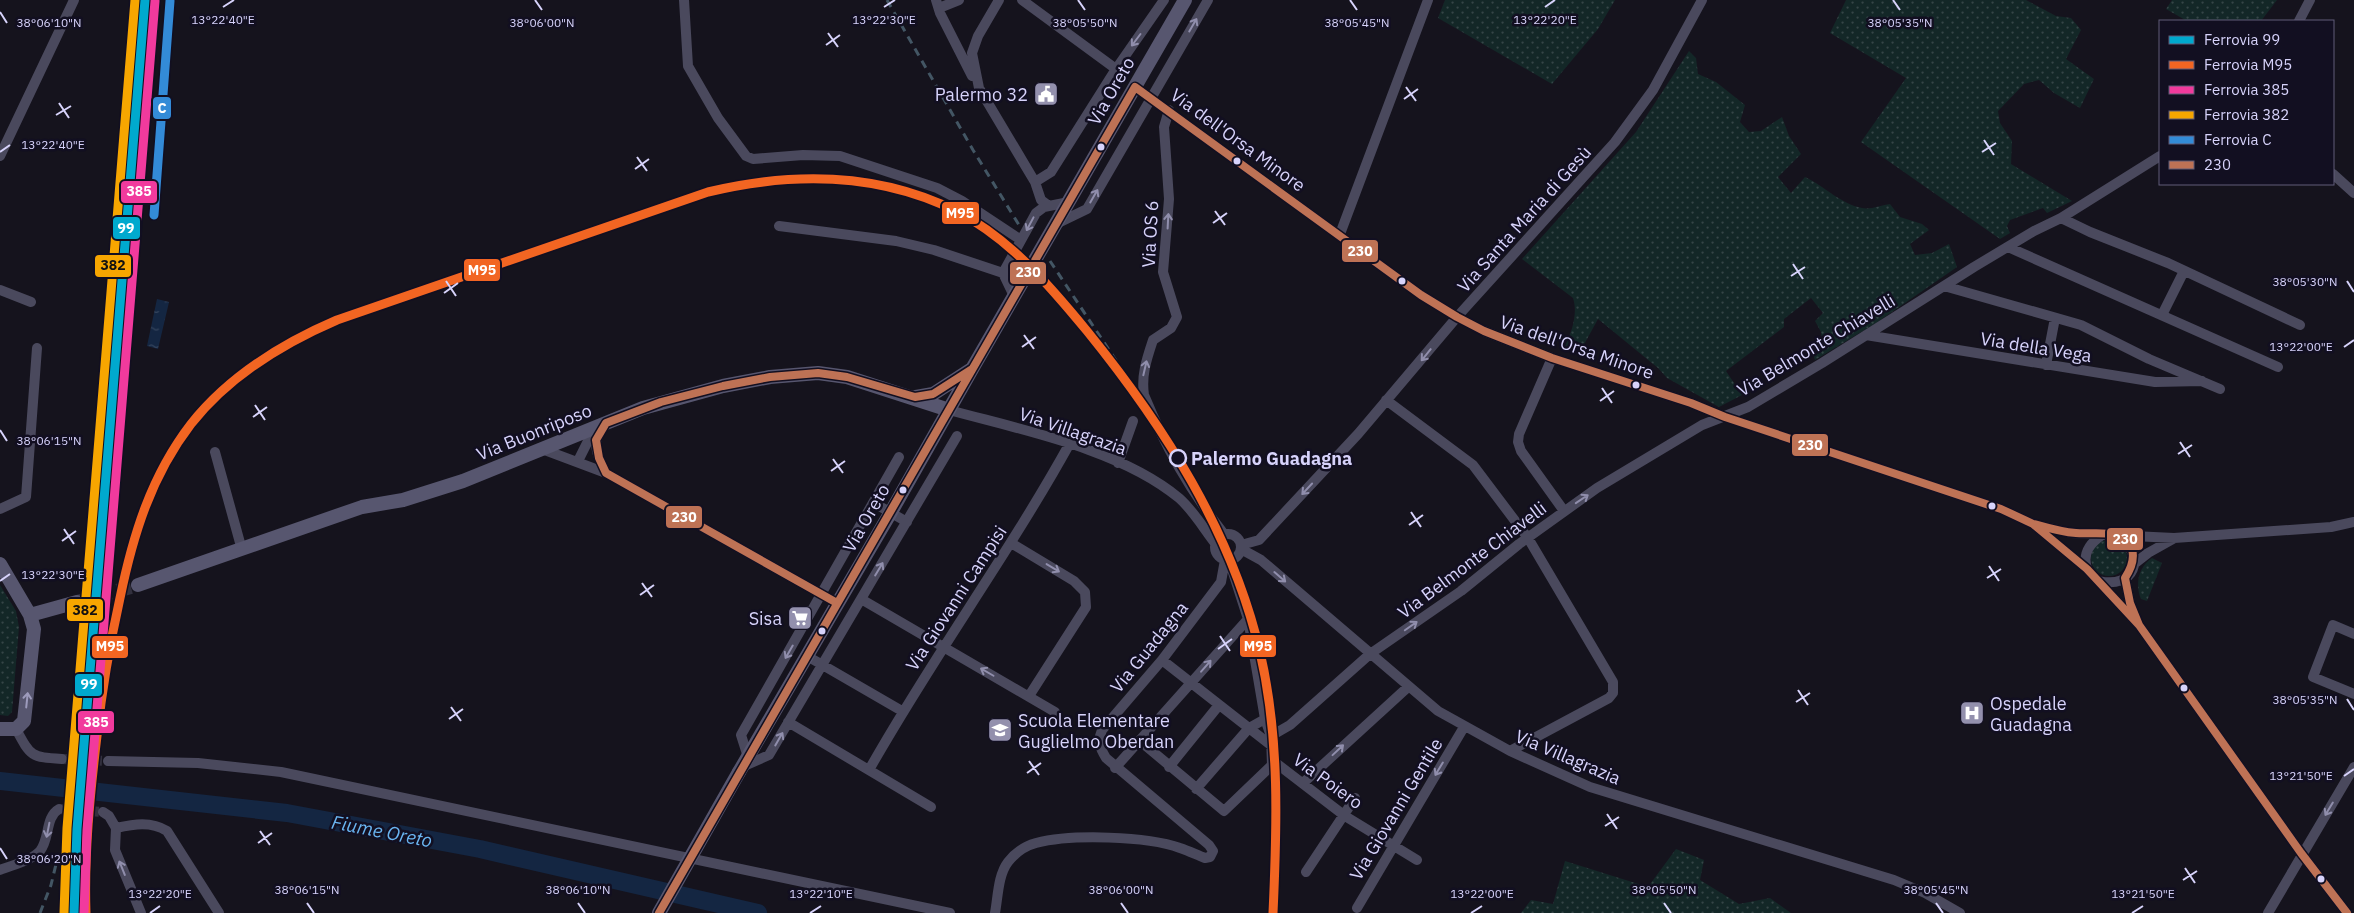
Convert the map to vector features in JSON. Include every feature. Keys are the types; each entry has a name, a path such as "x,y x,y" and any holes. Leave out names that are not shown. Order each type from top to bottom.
{"street":[{"path":"0,156 74,0"},
{"path":"684,0 688,66 718,118 746,156 753,159 803,155 840,156 937,188 969,205 1021,240"},
{"path":"959,0 938,4 979,88 1035,182 1041,200 1049,206"},
{"path":"979,88 972,53 978,36 999,0"},
{"path":"1022,0 1116,69"},
{"name":"Via Oreto","path":"659,913 1185,0"},
{"path":"1056,224 1087,209 1208,0"},
{"path":"1340,234 1428,0"},
{"name":"Via Santa Maria di Gesù","path":"1241,547 1259,540 1358,434 1457,317 1614,142 1653,90 1702,0"},
{"path":"2300,20 2310,0"},
{"name":"Via Oreto","path":"1035,182 1051,172 1161,2"},
{"name":"Via dell'Orsa Minore","path":"1135,86 1421,295 1484,331 1552,358 1691,403 1725,418 2001,509 2033,524"},
{"name":"Via OS 6","path":"1170,110 1164,127 1169,199 1163,272 1177,317 1171,328 1153,340 1146,364 1143,387 1144,395 1169,452 1203,506 1224,534"},
{"name":"Via Belmonte Chiavelli","path":"1271,741 1370,654 1461,592 1564,511 1702,425 1725,418 1748,407 2159,157"},
{"path":"2334,175 2354,193"},
{"path":"1003,273 1036,212 1044,207 1069,202"},
{"path":"2061,218 2184,271 2300,325"},
{"path":"779,226 896,241 934,250 1003,273 1014,296"},
{"path":"2008,247 2278,367"},
{"path":"2162,315 2184,271"},
{"path":"1944,286 2081,325 2149,359 2220,389"},
{"path":"0,290 31,302"},
{"path":"2046,365 2055,318"},
{"name":"Via della Vega","path":"1866,335 2156,382 2202,381"},
{"path":"0,509 26,497 37,348"},
{"path":"1552,358 1518,434 1518,442 1564,511"},
{"path":"915,397 933,394 972,368"},
{"name":"Via Buonriposo","path":"138,586 362,507 403,500 463,481 643,408 706,390 794,374 818,373 847,377 915,397 949,410"},
{"path":"1386,400 1472,465 1528,538 1614,682 1614,693 1609,698 1510,751"},
{"name":"Via Villagrazia","path":"949,410 1070,443 1136,469 1180,499 1215,543"},
{"path":"1118,463 1133,421"},
{"path":"578,461 589,439 606,423"},
{"path":"606,423 597,434 596,440 599,458 606,473"},
{"name":"Via Oreto","path":"743,765 770,755 957,436"},
{"name":"Via Giovanni Campisi","path":"869,770 902,711 1011,543 1070,443"},
{"path":"542,449 606,473 837,603"},
{"path":"214,452 242,550"},
{"name":"Via Oreto","path":"743,765 740,735 899,457"},
{"path":"874,503 907,522"},
{"path":"2033,524 2071,533 2174,538 2331,526 2354,522"},
{"path":"2033,524 2087,569 2139,625 2301,853 2347,913"},
{"path":"1224,534 1236,537 1241,547 1237,556 1227,560 1217,556 1215,543 1224,534"},
{"path":"2087,569 2087,550 2092,541 2103,535"},
{"path":"2120,536 2130,545 2134,555 2134,564"},
{"path":"2099,581 2110,584 2125,578 2134,564 2148,553 2174,538"},
{"path":"1011,543 1074,581 1085,592 1086,606 1029,696"},
{"name":"Via Villagrazia","path":"1241,547 1260,560 1438,711 1510,751 1590,788 1894,880 1925,893 1960,913"},
{"path":"1140,741 1224,811 1272,762 1271,741 1265,719 1248,619 1227,560"},
{"name":"Via Guadagna","path":"994,913 1002,875 1007,864 1014,855 1035,844 1049,841 1130,839 1179,847 1205,858 1210,857 1213,851 1209,845 1115,768 1100,749 1098,739 1102,730 1162,660 1221,582 1227,560"},
{"path":"0,564 30,615 34,635 25,715 21,726 16,729 0,729"},
{"path":"2125,578 2130,603 2139,625"},
{"path":"861,599 1056,712"},
{"path":"30,615 77,602"},
{"path":"1115,768 1248,619"},
{"path":"2354,634 2333,625 2313,677 2354,694"},
{"path":"807,656 902,711"},
{"path":"1162,660 1219,706 1271,741"},
{"path":"1302,783 1408,687"},
{"path":"1169,767 1219,706"},
{"path":"1196,789 1249,728 1265,719"},
{"path":"788,722 931,806"},
{"name":"Via Giovanni Gentile","path":"1357,908 1464,727"},
{"path":"16,729 31,754 38,757 62,759"},
{"path":"108,761 198,763 281,772 950,913"},
{"name":"Via Poiero","path":"1272,762 1345,816 1417,860"},
{"path":"2268,913 2301,853 2354,767"},
{"path":"1306,872 1345,816 1355,798"},
{"path":"0,870 39,852 47,838 50,818 59,809"},
{"path":"103,812 109,816 116,828 114,850 141,913"},
{"path":"116,828 149,824 158,825 167,831 219,913"}],"green space":[{"path":"1445,0 1615,0 1598,29 1552,84 1438,18"},
{"path":"1846,0 2026,0 2056,16 2071,18 2081,30 2066,59 2094,79 2080,108 2054,93 2039,80 2024,84 1998,111 2000,123 2012,141 2011,164 2072,201 2047,213 2043,208 2010,220 2007,226 2010,233 2000,239 1861,142 1906,78 1830,33"},
{"path":"2172,0 2277,0 2262,20 2185,20 2166,9"},
{"path":"1689,51 1696,58 1698,74 1716,82 1745,105 1740,122 1749,132 1761,131 1782,117 1789,136 1801,154 1778,177 1791,193 1805,177 1854,206 1869,208 1890,204 1900,217 1922,224 1929,230 1910,244 1915,255 1932,253 1949,244 1957,267 1876,323 1815,360 1812,352 1822,344 1821,332 1815,321 1823,313 1811,298 1784,319 1784,327 1726,371 1742,395 1719,407 1667,378 1658,368 1598,319 1581,350 1565,346 1574,322 1573,298 1522,259 1636,132"},
{"path":"2109,540 2121,546 2127,558 2121,570 2109,576 2097,570 2091,558 2097,546"},
{"path":"2152,558 2162,563 2147,601 2141,599 2138,582 2141,571"},
{"path":"0,585 16,611 19,627 12,712 8,716 0,715"},
{"path":"1676,849 1704,860 1700,880 1739,904 1770,898 1791,913 1521,913 1531,900 1553,904 1565,861 1648,887"}],"water":[{"path":"157,299 169,302 158,349 147,346"}],"waterway":[{"name":"Fiume Oreto","path":"0,781 287,813 480,849 758,913"}],"tunnel":[{"path":"77,602 138,585"},
{"path":"62,759 108,761"},
{"path":"59,809 103,812"}],"railway":[{"path":"887,0 973,150 1019,225"},
{"path":"1050,261 1129,380"},
{"path":"40,913 51,885 58,856"}],"rail line":[{"name":"382","path":"64,913 67,828 135,0"},
{"name":"99","path":"74,913 77,829 145,0"},
{"name":"385","path":"84,913 87,830 155,1"},
{"name":"C","path":"154,215 170,1"},
{"name":"M95","path":"86,913 88,824 99,718 116,615 125,575 145,507 154,485 177,444 206,407 239,376 257,363 316,329 337,320 708,192 740,185 803,179 866,183 897,189 928,199 958,212 995,236 1028,265 1073,314 1143,404 1168,443 1192,482 1232,565 1248,608 1260,652 1271,717 1276,782 1273,913"}],"transit line":[{"name":"230","path":"659,913 1135,87 1421,295 1484,331 1552,358 1691,403 1725,417 2001,509 2033,524 2087,569 2139,625 2301,853 2347,913"},
{"name":"230","path":"837,603 606,473 599,458 596,440 606,423 661,402 723,386 770,377 818,373 847,377 915,397 933,394 972,369"},
{"name":"230","path":"2034,524 2055,530 2116,535 2128,542 2132,549 2133,561 2125,578 2130,603 2139,625"}],"place":[{"name":"Palermo 32","path":"1046,94"},
{"name":"Palermo Guadagna","path":"1178,458"},
{"name":"Sisa","path":"800,618"},
{"name":"Ospedale Guadagna","path":"1972,713"},
{"name":"Scuola Elementare Guglielmo Oberdan","path":"1000,730"}]}
